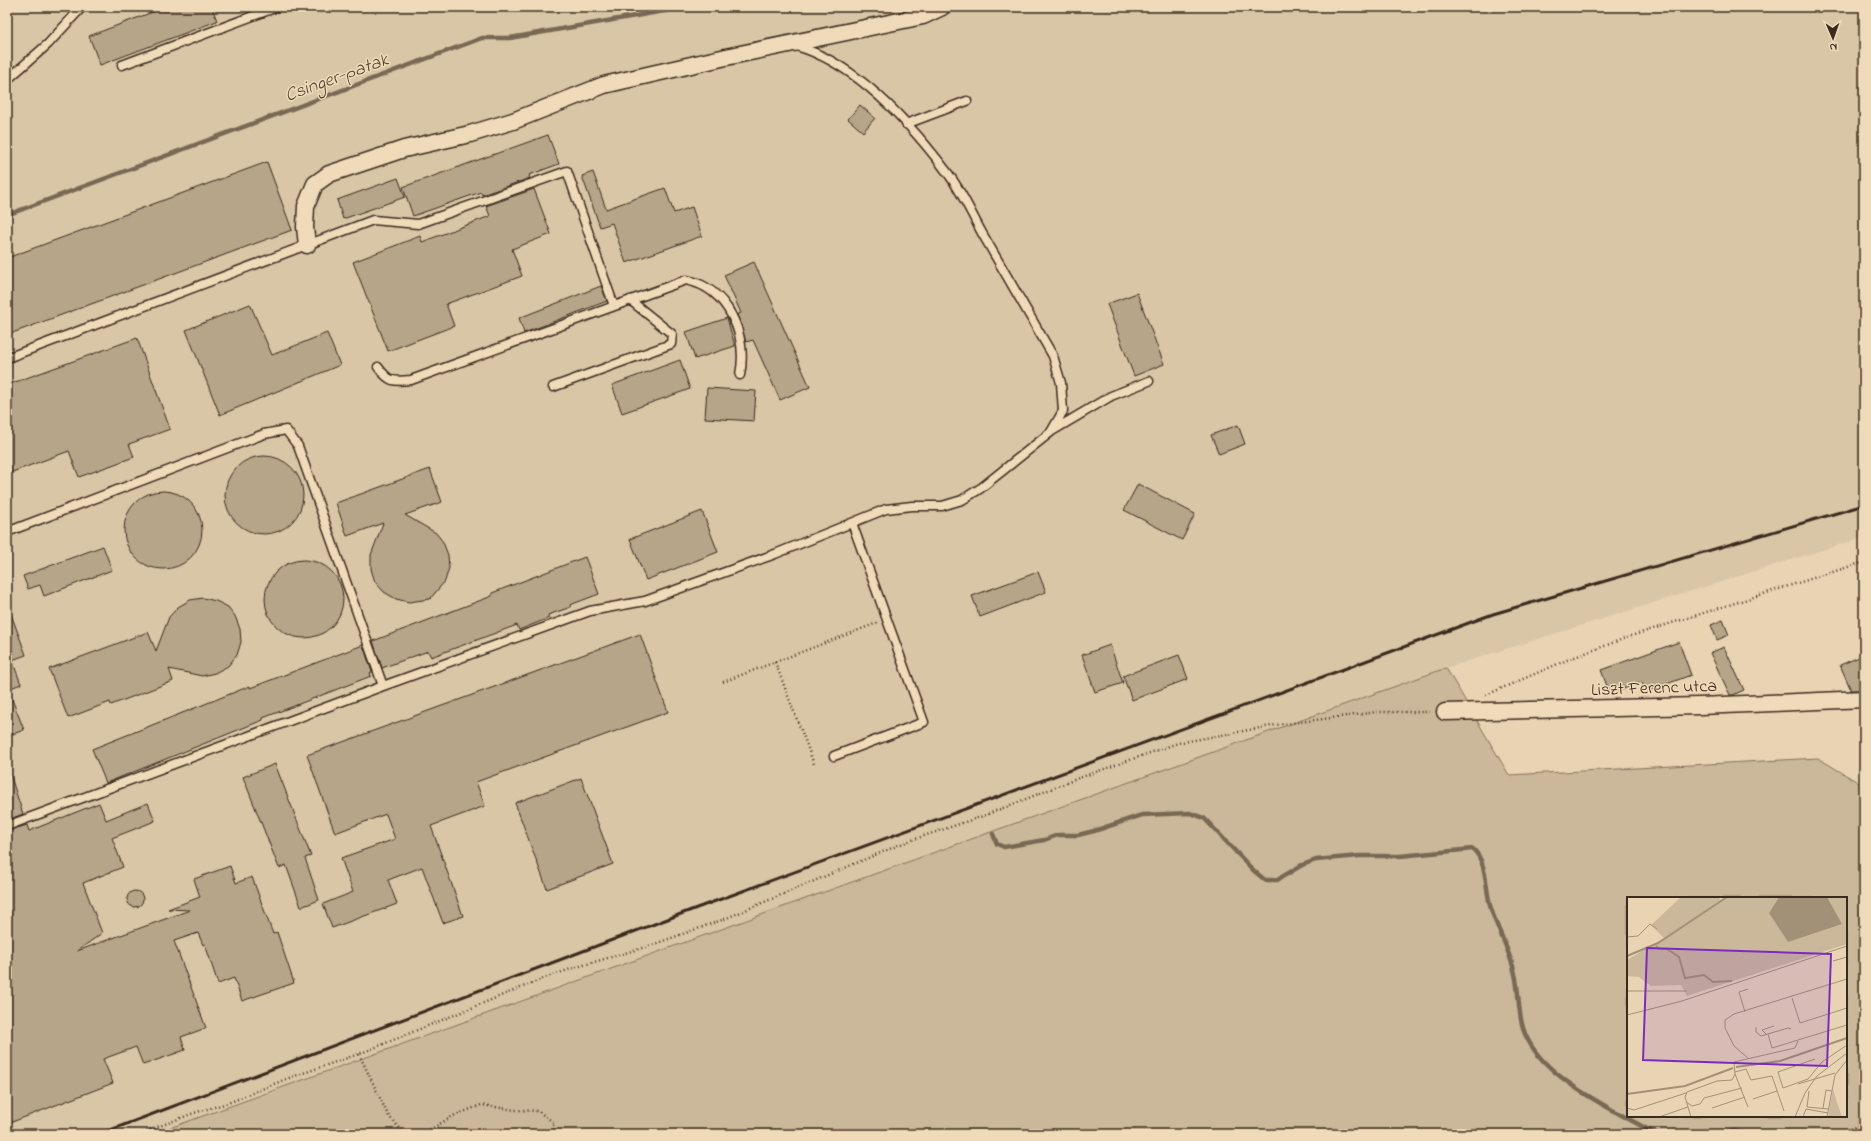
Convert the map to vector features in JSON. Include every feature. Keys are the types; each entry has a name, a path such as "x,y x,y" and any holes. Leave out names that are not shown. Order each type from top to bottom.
{"street":[{"path":"307,245 305,226 306,206 315,184 329,174 404,149 470,134 513,122 604,85 923,16 942,7"},
{"name":"Liszt Ferenc utca","path":"1445,712 1700,706 1864,699"}],"lane":[{"path":"7,80 48,44 82,7"},
{"path":"122,65 277,7"},
{"path":"790,44 815,51 833,61 872,90 906,124 948,173 1053,356 1061,383 1063,411 1051,432"},
{"path":"906,124 967,101"},
{"path":"7,358 373,220 418,224 567,171 614,306"},
{"path":"378,367 386,378 396,382 411,380 686,280 698,282 711,289 724,303 734,320 741,341 742,364 740,375"},
{"path":"553,387 671,344 672,334 630,300"},
{"path":"7,826 383,686 590,611 645,601 774,554 886,509 912,506 942,506 962,500 981,488 1051,432 1111,396 1149,381"},
{"path":"7,532 264,434 286,430 298,446 383,686"},
{"path":"834,756 924,722 852,523"}],"path":[{"path":"1481,697 1568,660 1631,636 1864,562"},
{"path":"723,682 887,620"},
{"path":"775,662 814,764"},
{"path":"139,1134 194,1113 228,1103 286,1079 360,1054 547,978 577,967 649,946 722,920 906,842 983,816 1076,779 1178,742 1276,725 1377,712 1445,712"},
{"path":"360,1054 388,1115 402,1131 419,1134"},
{"path":"423,1134 452,1116 481,1105 515,1110 538,1111 554,1122 554,1134"},
{"path":"1839,1134 1864,1123"}],"shaded area":[{"path":"7,7 1864,7 1864,537 1446,668 153,1134 7,1134"},
{"path":"1446,668 1509,775 1818,758 1864,786 1864,1134 153,1134"}],"building":[{"path":"166,7 212,7 217,21 100,65 89,36"},
{"path":"860,105 875,118 863,132 848,119"},
{"path":"548,135 559,164 529,175 530,178 482,195 481,192 413,216 403,187"},
{"path":"267,162 292,230 7,335 7,258"},
{"path":"593,172 606,209 665,188 674,213 692,207 702,236 626,263 612,223 600,227 582,176"},
{"path":"398,178 405,197 343,219 337,200"},
{"path":"534,189 551,234 512,249 522,276 446,304 454,326 388,351 353,262 420,236 422,242 490,216 486,206"},
{"path":"754,262 810,387 780,400 753,340 746,342 737,315 741,313 724,275"},
{"path":"601,286 607,301 524,333 519,318"},
{"path":"1137,293 1164,364 1134,376 1107,304"},
{"path":"250,304 272,355 327,333 340,365 220,415 186,330"},
{"path":"727,318 735,346 695,359 686,332"},
{"path":"137,338 170,429 129,444 134,457 79,477 69,451 7,474 7,385"},
{"path":"680,360 690,389 622,413 612,385"},
{"path":"707,388 756,391 754,421 705,418"},
{"path":"1238,425 1245,444 1219,454 1211,435"},
{"path":"264,456 279,459 286,463 296,473 300,480 303,495 300,510 296,517 286,527 279,531 264,534 249,531 242,527 232,517 228,510 225,495 228,480 232,473 242,463 249,459"},
{"path":"430,469 442,502 405,515 436,533 443,542 448,555 449,568 445,581 430,599 409,602 396,599 384,592 375,582 371,569 371,555 383,523 347,536 336,503"},
{"path":"1138,484 1195,514 1182,540 1124,510"},
{"path":"163,491 178,494 191,502 199,515 202,530 199,545 191,558 178,566 163,569 148,566 135,558 127,545 124,530 127,515 135,502 148,494"},
{"path":"702,511 718,552 646,580 630,539"},
{"path":"103,546 112,570 44,596 40,585 28,589 23,576"},
{"path":"585,557 599,594 570,605 571,607 548,615 549,618 519,630 517,625 431,657 428,651 382,668 373,641 492,596 492,593"},
{"path":"304,560 319,563 326,567 336,577 340,584 343,599 340,614 336,621 326,631 319,635 304,638 289,635 282,631 272,621 268,614 265,599 268,584 272,577 282,567 289,563"},
{"path":"1038,572 1046,592 980,617 972,596"},
{"path":"203,598 216,601 228,607 235,616 240,629 241,642 237,655 228,666 215,673 202,676 169,669 173,681 111,705 110,702 68,718 49,669 148,632 156,651 169,617 178,607 190,600"},
{"path":"8,606 26,655 12,660 21,684 8,689 24,730 7,736"},
{"path":"1723,620 1729,635 1717,640 1711,625"},
{"path":"640,634 668,712 476,782 485,806 431,826 463,916 443,923 422,867 388,880 397,904 332,928 323,904 353,892 341,858 395,839 386,814 335,833 307,755"},
{"path":"1679,642 1691,675 1645,692 1642,682 1610,694 1601,670"},
{"path":"363,645 372,672 370,673 371,676 263,718 263,720 106,783 92,749 250,686 250,688"},
{"path":"1110,645 1123,683 1095,692 1082,655"},
{"path":"1724,647 1744,690 1733,695 1730,695 1710,653"},
{"path":"1179,655 1188,679 1132,700 1123,676"},
{"path":"1864,655 1864,690 1851,690 1840,665"},
{"path":"275,764 311,856 305,858 319,900 301,907 286,865 279,868 243,777"},
{"path":"9,771 23,814 7,820 7,772"},
{"path":"581,778 613,864 547,889 515,803"},
{"path":"99,803 106,820 148,803 155,821 112,838 123,867 83,883 102,933 77,951 190,910 168,909 200,897 194,879 230,866 236,883 252,877 273,934 277,932 294,983 242,1001 234,978 218,984 205,944 203,945 198,933 174,941 206,1028 181,1037 185,1050 143,1065 136,1047 103,1059 113,1083 7,1124 7,831 27,825 29,831"},
{"path":"135,891 141,893 143,899 141,905 135,907 129,905 127,899 129,893"}],"waterway":[{"name":"Csinger-patak","path":"7,215 482,38 510,38 687,7"},
{"path":"993,834 997,844 1004,847 1044,840 1058,835 1078,835 1142,815 1190,813 1204,818 1253,870 1265,880 1277,880 1302,865 1316,860 1359,856 1400,856 1473,849 1478,855 1484,869 1491,909 1513,966 1517,982 1522,1024 1528,1040 1538,1055 1568,1082 1585,1094 1656,1134"},
{"path":"1723,1134 1734,1131 1748,1134"}],"railway":[{"path":"100,1134 694,909 1493,614 1864,505"}]}
